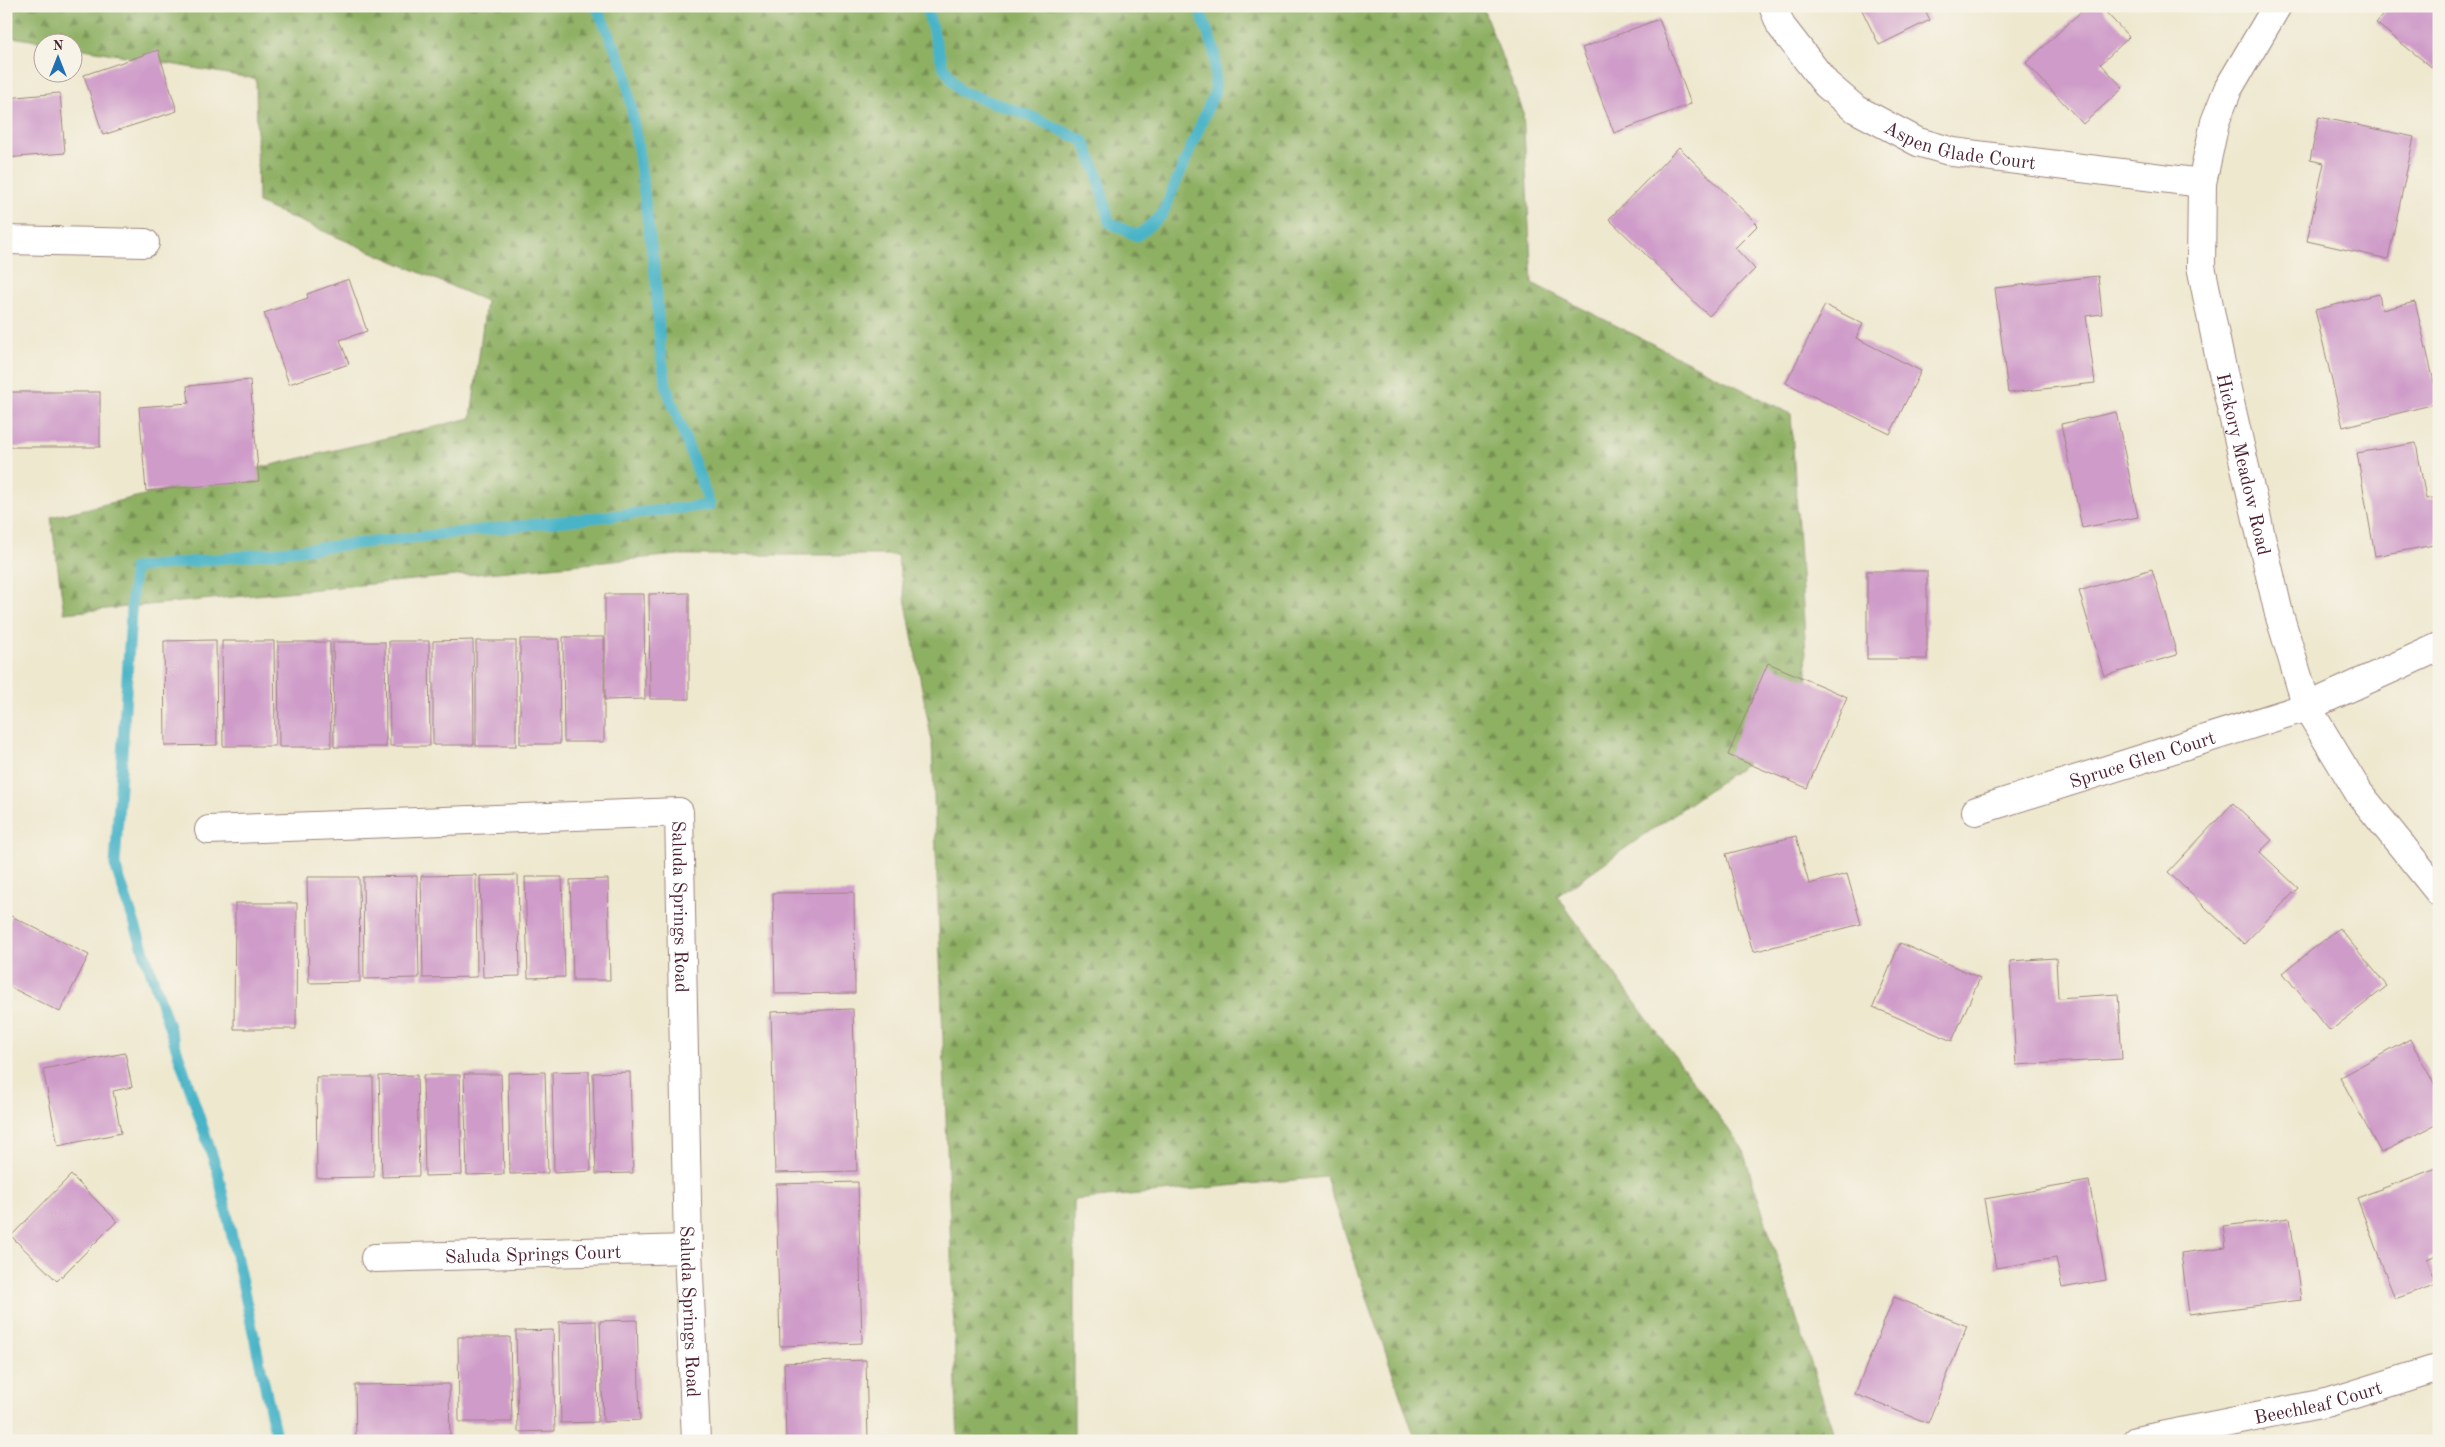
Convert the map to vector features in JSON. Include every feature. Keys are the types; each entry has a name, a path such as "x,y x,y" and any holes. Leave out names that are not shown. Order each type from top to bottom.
{"street":[{"name":"Aspen Glade Court","path":"1772,6 1781,26 1826,84 1854,108 1918,142 1953,152 2202,183"},
{"name":"Hickory Meadow Road","path":"2277,6 2228,89 2215,122 2202,183 2201,266 2218,354 2278,614 2307,707 2359,793 2439,892"},
{"path":"6,240 145,243"},
{"name":"Spruce Glen Court","path":"1976,811 2307,707 2439,647"},
{"name":"Saluda Springs Road","path":"209,830 679,812 688,1248 696,1441"},
{"name":"Saluda Springs Court","path":"376,1258 688,1248"},
{"name":"Beechleaf Court","path":"2136,1441 2330,1402 2439,1368"}],"green space":[{"path":"6,6 1482,6 1523,111 1532,283 1791,414 1810,719 1557,896 1742,1148 1836,1441 1416,1441 1326,1177 1074,1200 1074,1441 958,1441 932,742 897,555 677,555 64,613 51,517 471,418 486,301 258,203 256,79 82,49 82,32 32,32 32,40 6,36"}],"building":[{"path":"1860,6 1923,6 1930,20 1879,45"},
{"path":"2087,6 2100,6 2129,37 2101,64 2123,88 2083,124 2026,63"},
{"path":"2390,6 2439,6 2439,73 2376,23"},
{"path":"1659,19 1691,104 1614,133 1582,48"},
{"path":"158,50 177,111 103,135 84,75"},
{"path":"60,93 65,153 6,158 6,98"},
{"path":"2319,117 2414,137 2388,259 2307,241 2324,163 2310,160"},
{"path":"1679,147 1758,225 1735,248 1755,269 1709,316 1609,219"},
{"path":"2098,276 2102,314 2086,316 2095,383 2008,393 1995,288"},
{"path":"349,279 367,331 340,340 349,364 289,384 264,313 308,298 307,294"},
{"path":"2379,294 2382,310 2415,302 2439,403 2343,427 2315,310"},
{"path":"1825,305 1863,324 1856,338 1921,371 1890,434 1786,383"},
{"path":"250,380 259,481 146,491 139,407 189,403 187,386"},
{"path":"6,392 100,392 100,447 6,447"},
{"path":"2116,412 2138,517 2082,528 2061,424"},
{"path":"2416,443 2426,499 2439,497 2439,544 2375,556 2357,453"},
{"path":"2152,569 2177,655 2104,676 2079,591"},
{"path":"1867,571 1927,571 1927,659 1867,659"},
{"path":"689,593 689,699 650,699 649,594"},
{"path":"605,594 644,594 645,699 605,700"},
{"path":"563,637 604,637 604,742 564,742"},
{"path":"520,639 559,639 560,744 520,744"},
{"path":"216,640 217,745 165,746 164,641"},
{"path":"473,640 474,745 433,745 433,641"},
{"path":"222,641 274,641 275,746 223,746"},
{"path":"389,641 429,641 430,746 390,746"},
{"path":"476,641 516,641 516,746 476,746"},
{"path":"278,642 330,642 331,747 279,747"},
{"path":"333,642 385,642 386,747 334,747"},
{"path":"1768,663 1847,697 1807,788 1728,755"},
{"path":"2233,803 2272,840 2260,852 2298,888 2244,944 2168,872"},
{"path":"1796,836 1809,884 1847,874 1861,924 1753,952 1726,854"},
{"path":"476,875 477,977 423,978 421,876"},
{"path":"518,875 520,976 483,977 480,876"},
{"path":"417,876 419,978 364,979 363,877"},
{"path":"307,877 359,877 360,982 309,983"},
{"path":"525,877 562,877 565,977 528,978"},
{"path":"608,879 610,980 573,980 570,880"},
{"path":"854,892 855,993 775,994 773,893"},
{"path":"235,903 297,903 296,1029 234,1029"},
{"path":"11,916 89,955 60,1012 6,985 6,926"},
{"path":"2339,928 2387,986 2330,1031 2283,973"},
{"path":"1900,943 1980,978 1952,1041 1873,1007"},
{"path":"2056,958 2058,998 2118,994 2122,1059 2016,1065 2010,961"},
{"path":"853,1009 857,1171 775,1173 771,1012"},
{"path":"2410,1039 2439,1093 2439,1123 2381,1153 2340,1077"},
{"path":"125,1053 132,1087 113,1091 121,1133 58,1146 43,1069"},
{"path":"589,1071 591,1171 554,1173 552,1072"},
{"path":"545,1072 548,1173 510,1174 508,1073"},
{"path":"630,1072 633,1173 596,1174 593,1073"},
{"path":"464,1074 501,1074 504,1174 467,1175"},
{"path":"417,1075 419,1176 382,1177 379,1076"},
{"path":"423,1075 460,1075 462,1175 425,1176"},
{"path":"316,1077 373,1077 374,1177 317,1178"},
{"path":"2439,1167 2439,1254 2427,1259 2437,1284 2395,1299 2357,1198"},
{"path":"71,1175 117,1221 57,1281 11,1236"},
{"path":"2089,1181 2106,1280 2062,1288 2056,1258 1996,1268 1984,1199"},
{"path":"858,1182 862,1343 780,1346 776,1184"},
{"path":"2290,1218 2301,1300 2189,1314 2181,1253 2226,1247 2223,1226"},
{"path":"1894,1297 1967,1326 1928,1423 1855,1394"},
{"path":"637,1320 640,1420 603,1422 600,1321"},
{"path":"596,1321 598,1422 561,1423 559,1322"},
{"path":"553,1330 555,1431 518,1432 516,1331"},
{"path":"458,1337 510,1337 512,1422 459,1422"},
{"path":"866,1360 868,1441 786,1441 784,1363"},
{"path":"449,1384 450,1441 356,1441 355,1385"}],"waterway":[{"path":"277,1441 218,1173 115,865 134,568 710,505 667,389 660,349 656,282 638,148 625,70 596,6"},
{"path":"926,6 943,66 960,91 1031,116 1084,141 1098,176 1109,222 1137,236 1162,215 1215,91 1215,52 1198,6"}]}
